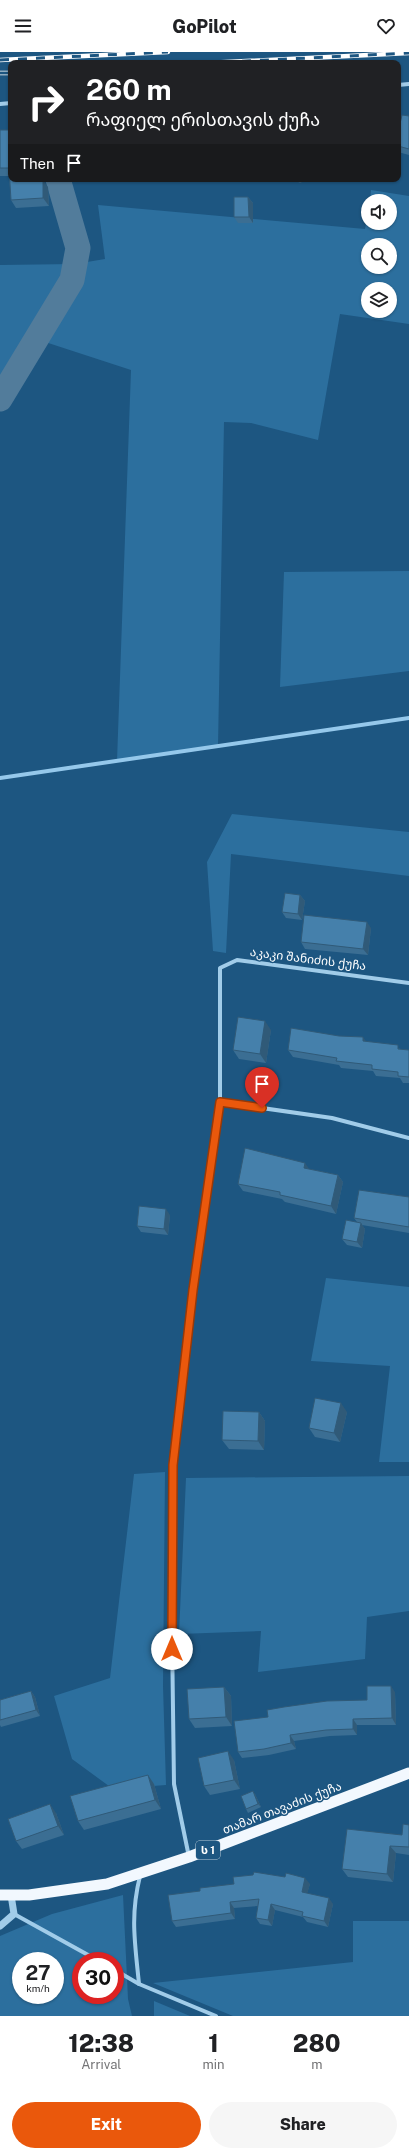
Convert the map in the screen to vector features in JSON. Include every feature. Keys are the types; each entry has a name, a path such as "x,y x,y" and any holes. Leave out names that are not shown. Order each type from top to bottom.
{"highway":[{"name":"თამარ თავაძის ქუჩა","path":"6,1895 29,1895 107,1884 189,1857 409,1773"}],"street":[{"name":"აკაკი შანიძის ქუჩა","path":"220,1102 220,968 237,960 409,983"},
{"path":"189,1857 174,1784 172,1634 173,1465 193,1290 220,1102 332,1118 409,1138"},
{"path":"140,1873 134,1900 133,1926 140,1984"},
{"path":"6,1895 14,1914 82,1952"},
{"path":"0,1926 14,1914"},
{"path":"124,1975 140,1984 216,2016"}],"shaded area":[{"path":"371,190 396,194 371,194"},
{"path":"397,194 409,196 409,324 368,318 397,318 397,282 361,282 361,317 340,314 318,440 251,423 224,422 218,746 117,761 131,370 36,339 0,399 0,265 75,264 105,259 98,205 361,229 361,230 397,230"},
{"path":"409,571 409,671 280,687 284,572"},
{"path":"232,814 409,832 409,876 231,854 226,953 213,951 207,862"},
{"path":"326,1278 409,1287 409,1462 379,1462 390,1366 311,1361"},
{"path":"165,1472 163,1686 166,1785 113,1789 72,1759 54,1696 110,1678 134,1474"},
{"path":"409,1476 409,1611 367,1617 365,1659 258,1672 261,1631 179,1634 186,1478"},
{"path":"123,1895 128,1999 132,2016 0,2016 0,1936 52,1914"},
{"path":"353,1921 409,1921 409,2016 233,2016 153,1983 353,1962"},
{"path":"154,2001 190,2016 154,2016"}],"building":[{"path":"402,115 409,116 409,149 401,147"},
{"path":"0,130 8,130 8,168 0,168"},
{"path":"10,182 43,182 43,198 11,200"},
{"path":"234,197 248,197 249,217 234,217"},
{"path":"285,893 300,895 298,914 282,912"},
{"path":"304,915 367,922 363,949 301,942"},
{"path":"238,1017 265,1021 260,1054 233,1050"},
{"path":"291,1028 339,1036 363,1037 363,1041 398,1045 398,1049 409,1050 409,1077 398,1076 398,1072 372,1069 372,1065 336,1061 337,1058 288,1050"},
{"path":"245,1148 305,1163 304,1168 338,1175 331,1206 280,1195 280,1192 238,1184"},
{"path":"359,1190 409,1197 409,1227 354,1218"},
{"path":"139,1206 166,1209 164,1229 137,1226"},
{"path":"346,1220 361,1223 357,1242 342,1239"},
{"path":"315,1398 341,1403 334,1433 309,1428"},
{"path":"223,1411 259,1412 258,1441 222,1440"},
{"path":"367,1686 391,1686 392,1718 353,1719 353,1729 326,1730 290,1735 291,1743 264,1749 238,1752 234,1721 268,1717 267,1710 284,1707 327,1701 367,1700"},
{"path":"224,1687 226,1717 189,1719 187,1689"},
{"path":"31,1691 36,1710 0,1720 0,1700"},
{"path":"228,1751 234,1780 204,1786 198,1758"},
{"path":"148,1775 155,1800 78,1821 70,1796"},
{"path":"253,1791 258,1804 246,1809 241,1796"},
{"path":"50,1804 58,1826 16,1841 8,1819"},
{"path":"403,1824 409,1825 409,1847 390,1846 387,1874 342,1869 347,1829 402,1835"},
{"path":"254,1872 285,1877 286,1873 305,1878 302,1892 329,1898 324,1921 302,1916 303,1912 271,1904 268,1920 256,1918 259,1899 230,1902 231,1913 172,1921 168,1895 200,1891 200,1888 234,1884 233,1877 253,1875"}],"waterway":[{"path":"0,399 72,280 78,248 59,182"},
{"path":"0,778 409,718"}],"railway":[{"path":"0,60 168,52"},
{"path":"267,60 409,53"},
{"path":"0,73 8,73"}],"route":[{"path":"172,1649 173,1465 193,1290 220,1102 262,1108"}]}
